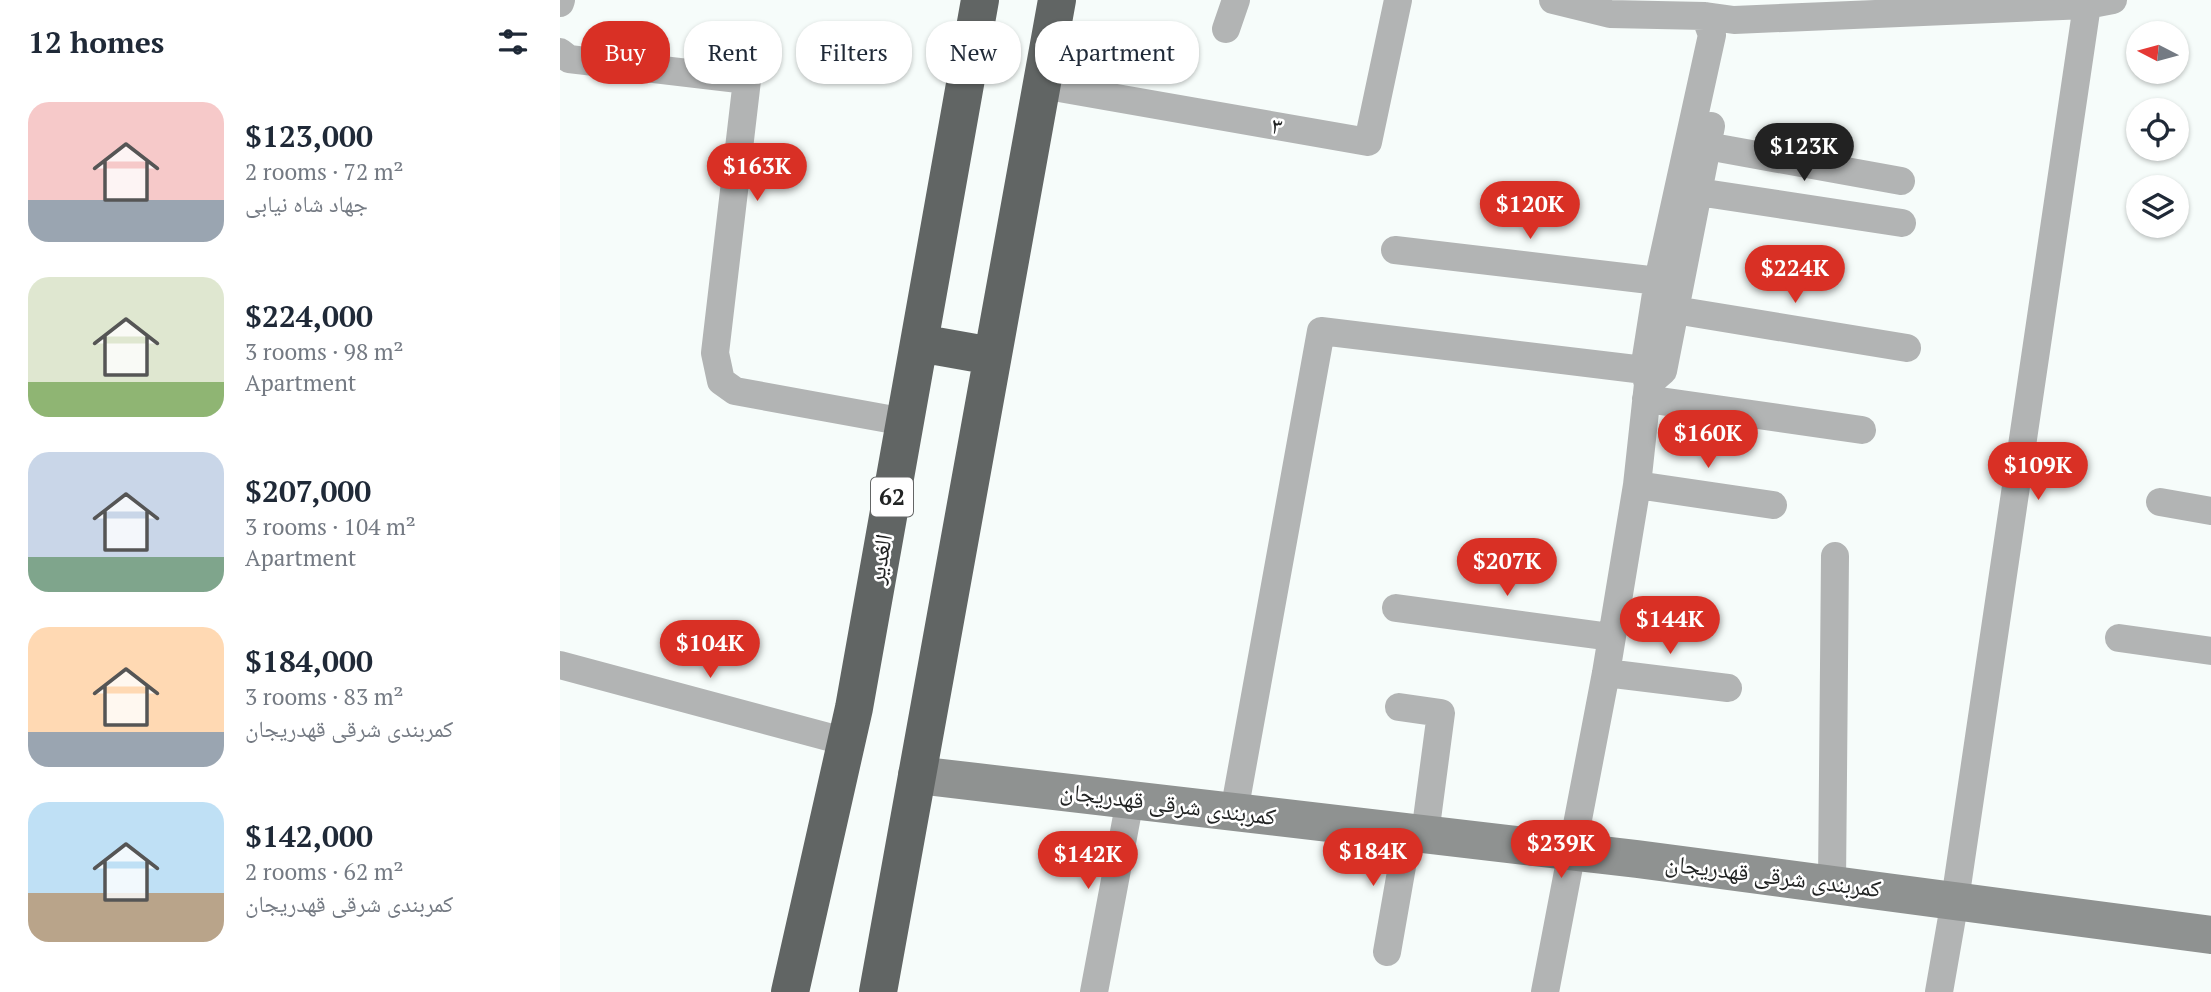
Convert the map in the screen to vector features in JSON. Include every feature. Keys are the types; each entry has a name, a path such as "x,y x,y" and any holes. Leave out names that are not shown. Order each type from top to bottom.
{"highway":[{"name":"الغدیر","path":"790,992 847,742 980,0"},
{"path":"878,992 1057,0"},
{"path":"919,342 992,356"}],"street":[{"path":"1226,29 1236,0"},
{"name":"۳","path":"1042,85 1368,142 1398,0"},
{"path":"1553,0 1610,14 1705,16 1734,20 2100,2 1939,992"},
{"path":"1545,992 1606,673 1637,485 1658,281 1712,35 1705,16"},
{"path":"1646,384 1663,371 1728,39 1734,20"},
{"path":"560,52 569,59 747,80 715,353 721,381 735,391 905,422"},
{"path":"1707,146 1901,181"},
{"path":"1698,192 1902,223"},
{"path":"1395,250 1658,281"},
{"path":"1675,310 1907,348"},
{"path":"1234,812 1321,331 1646,384 1862,430"},
{"path":"1637,485 1773,505"},
{"path":"2160,502 2211,511"},
{"path":"1832,884 1835,556"},
{"path":"1396,608 1611,637"},
{"path":"2119,638 2211,651"},
{"path":"560,665 847,742"},
{"path":"1606,673 1728,688"},
{"path":"1387,952 1441,713 1399,707"},
{"name":"کمربندی شرقی قهدریجان","path":"917,775 1571,851 2211,934"},
{"path":"1094,992 1130,800"}]}
